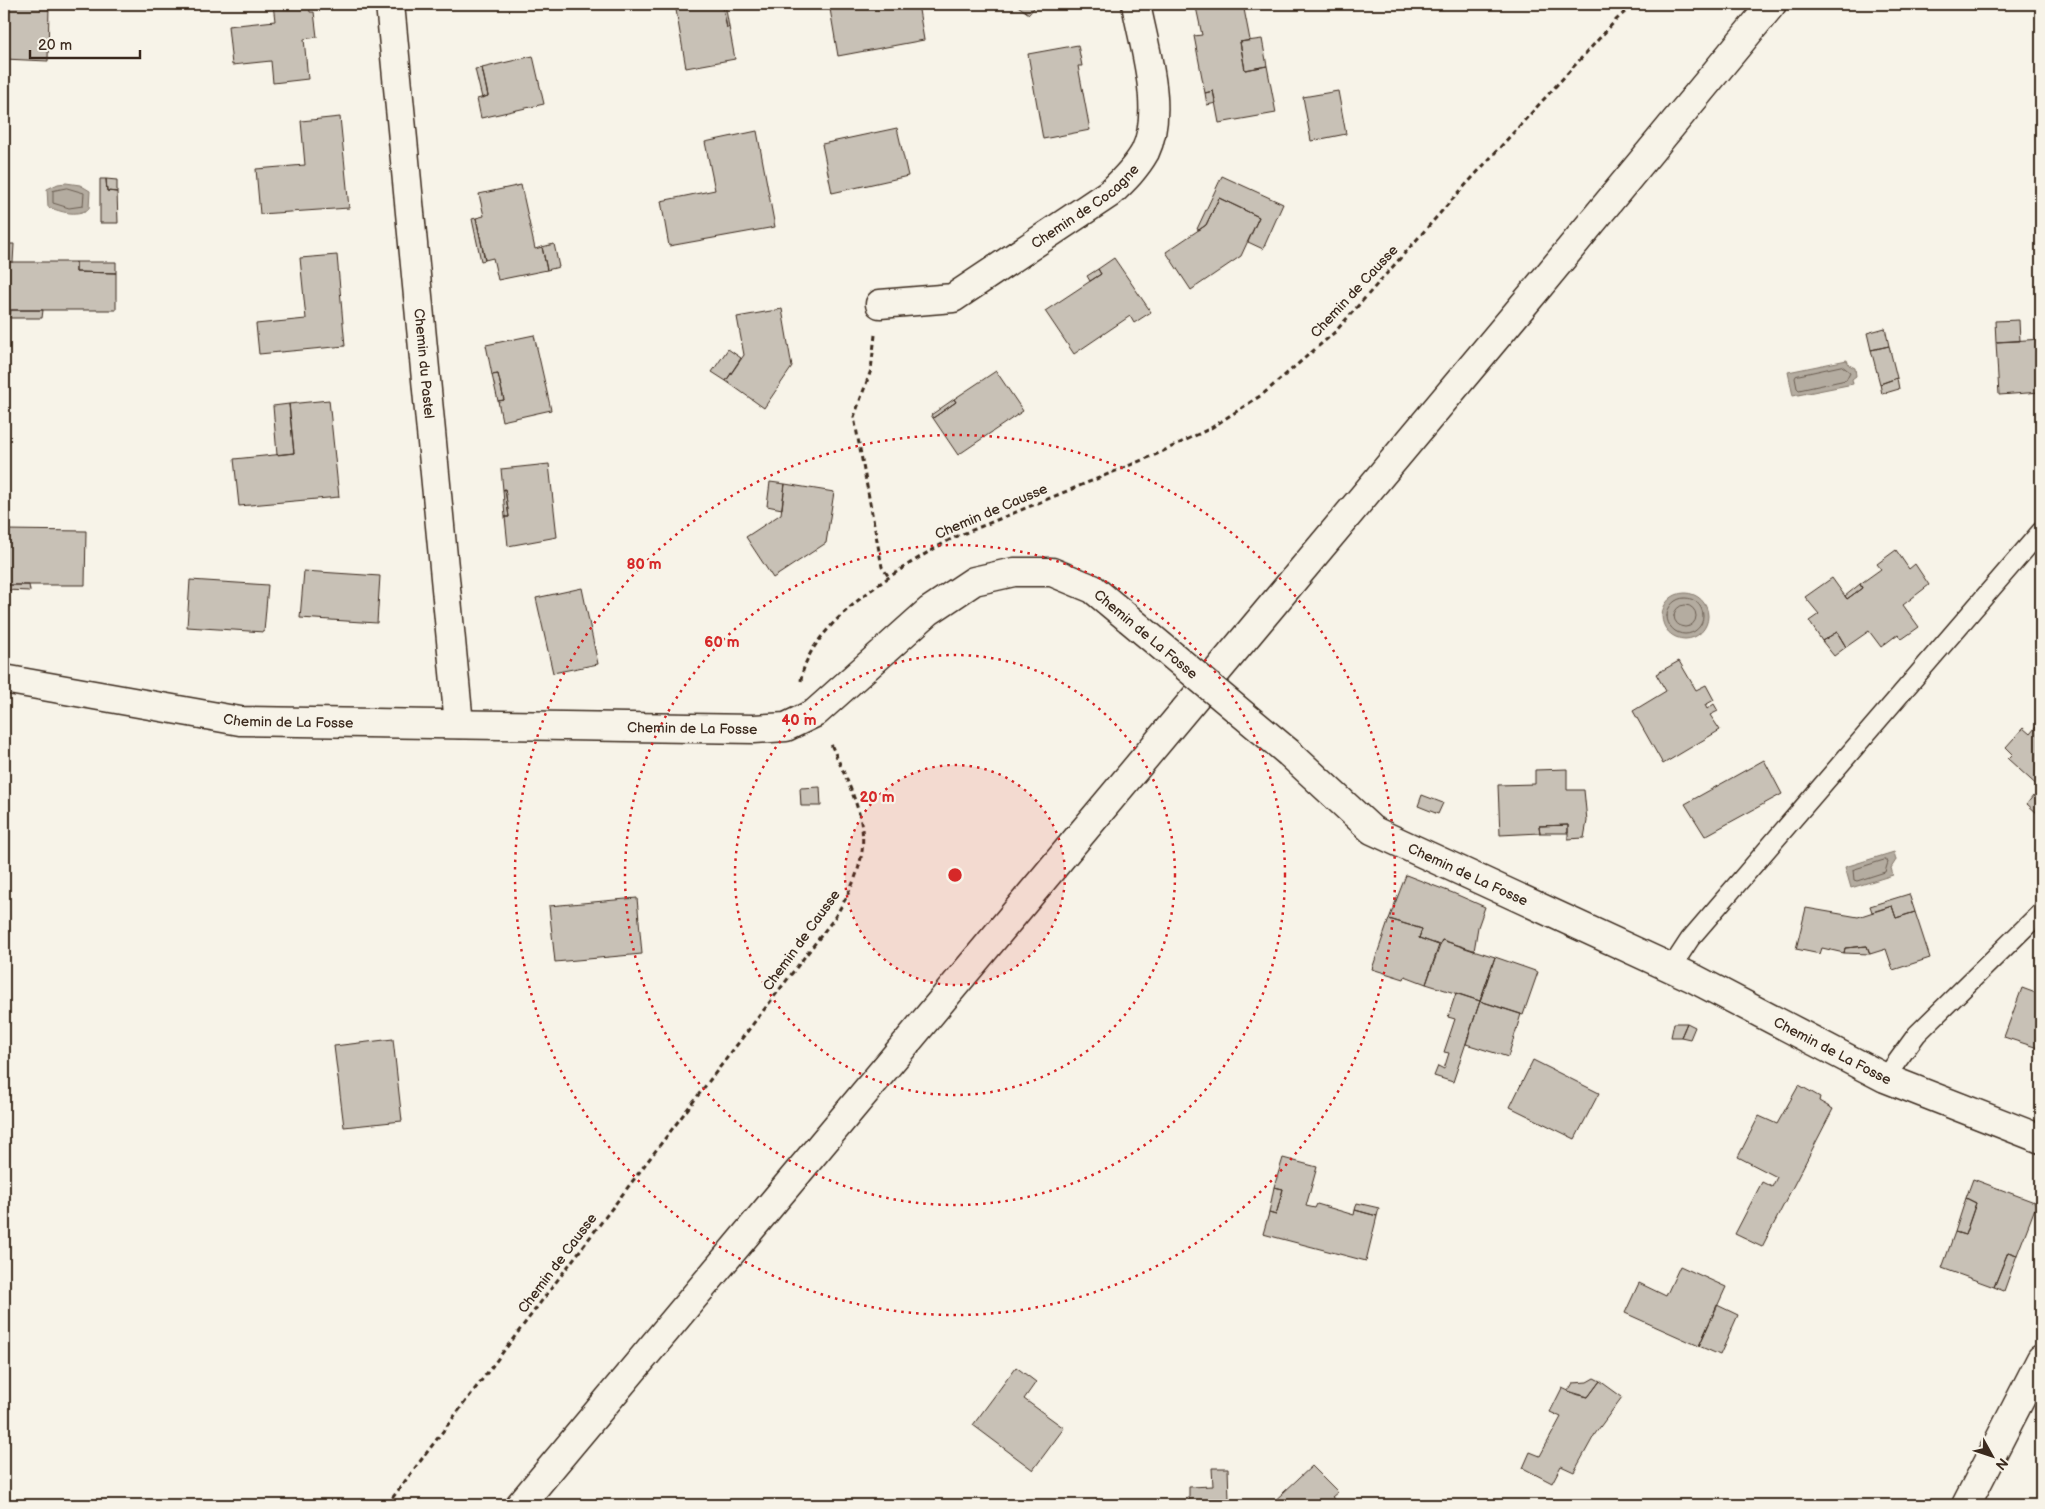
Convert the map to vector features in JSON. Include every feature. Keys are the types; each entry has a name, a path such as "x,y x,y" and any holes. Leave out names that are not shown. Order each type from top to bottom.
{"street":[{"name":"Chemin du Pastel","path":"390,4 458,724"},
{"name":"Chemin de Cocagne","path":"880,304 953,298 1110,193 1131,173 1145,150 1153,124 1153,95 1136,4"},
{"path":"520,1505 1541,284 1772,4"},
{"name":"Chemin de La Fosse","path":"4,679 240,721 754,729 786,727 815,713 929,611 974,581 1014,572 1052,572 1092,588 1289,753 1372,830 1672,968 1885,1078 2041,1139"},
{"path":"1966,1505 2041,1359"}],"lane":[{"path":"1672,968 1690,939 2041,531"},
{"path":"1885,1078 1917,1034 2041,912"}],"path":[{"name":"Chemin de Causse","path":"387,1505 833,920 847,897 856,878 862,857 863,838 861,820 857,801 828,737 804,695 801,681 802,669 815,644 862,597 889,577 953,538 1181,443 1212,428 1263,394 1334,332 1617,19 1634,4"},
{"path":"880,304 870,370 854,417 882,567 889,577"}],"water":[{"path":"66,183 80,185 90,191 89,209 74,213 48,207 47,189"},
{"path":"1847,360 1849,365 1855,368 1856,376 1852,379 1853,384 1793,396 1788,372"},
{"path":"1685,593 1698,597 1704,603 1708,616 1704,629 1698,635 1685,639 1672,635 1666,629 1662,616 1666,603 1672,597"},
{"path":"1894,852 1896,860 1891,868 1893,875 1851,888 1845,867"}],"building":[{"path":"4,4 49,4 48,61 4,59"},
{"path":"273,4 309,4 310,12 314,12 317,37 304,39 308,79 273,83 271,61 232,65 228,26 275,21"},
{"path":"675,4 722,4 727,28 729,27 735,59 686,68"},
{"path":"722,4 725,4 729,27 727,28"},
{"path":"858,4 918,4 924,40 838,56 830,9"},
{"path":"1015,4 1037,4 1029,14"},
{"path":"1212,4 1243,4 1250,40 1240,42 1245,70 1267,66 1276,113 1219,123 1213,91 1205,93 1194,36 1202,35 1196,7"},
{"path":"1262,39 1267,66 1245,70 1240,42"},
{"path":"1078,45 1082,66 1078,66 1090,130 1043,139 1028,54"},
{"path":"533,56 544,104 481,118 477,99 488,96 482,68"},
{"path":"482,68 488,96 482,98 475,69"},
{"path":"1213,91 1216,103 1207,105 1205,93"},
{"path":"1338,91 1346,134 1311,141 1303,97"},
{"path":"340,117 349,208 260,214 256,169 305,165 301,121"},
{"path":"897,128 908,176 832,193 822,144"},
{"path":"757,131 775,227 669,246 661,201 715,190 705,142"},
{"path":"1222,176 1283,204 1263,249 1248,242 1259,217 1219,198 1206,225 1199,230 1197,229"},
{"path":"100,179 106,179 107,191 117,192 118,223 100,223"},
{"path":"106,179 117,180 117,192 107,191"},
{"path":"521,185 535,249 542,247 547,270 498,280 493,258 485,260 476,218 484,216 479,194"},
{"path":"1219,198 1259,217 1241,256 1191,290 1166,252 1206,225"},
{"path":"476,218 485,260 481,261 472,219"},
{"path":"4,244 14,244 13,262 4,262"},
{"path":"554,244 559,267 547,270 542,247"},
{"path":"337,255 345,346 259,354 256,324 306,319 300,258"},
{"path":"1114,258 1151,312 1134,323 1130,316 1074,354 1045,311 1101,274 1098,269"},
{"path":"4,262 76,262 76,272 116,273 116,310 4,310"},
{"path":"76,262 116,262 116,273 76,272"},
{"path":"1098,269 1101,274 1090,281 1087,276"},
{"path":"782,309 792,367 764,408 726,381 744,355 737,317"},
{"path":"11,310 43,310 42,318 10,318"},
{"path":"2019,320 2020,341 1996,342 1995,321"},
{"path":"1885,328 1889,346 1871,350 1867,333"},
{"path":"534,335 551,410 502,421 498,401 504,400 498,374 492,375 486,345"},
{"path":"2041,339 2041,392 1999,395 1996,342"},
{"path":"1889,346 1897,378 1880,384 1871,350"},
{"path":"728,349 741,358 726,381 712,372"},
{"path":"996,371 1023,411 958,455 933,418 956,402 954,399"},
{"path":"498,374 504,400 498,401 492,375"},
{"path":"1897,378 1899,389 1882,394 1880,384"},
{"path":"954,399 956,402 933,418 931,415"},
{"path":"329,400 339,497 239,506 234,459 294,453 289,404"},
{"path":"289,404 294,453 277,455 273,406"},
{"path":"549,464 557,537 508,546 505,517 509,517 501,469"},
{"path":"770,482 785,484 782,509 767,506"},
{"path":"785,484 834,492 826,543 773,578 746,537 781,514"},
{"path":"505,489 509,517 505,517 503,490"},
{"path":"4,530 86,531 85,585 4,585"},
{"path":"1896,550 1909,569 1915,564 1929,585 1903,605 1919,627 1902,639 1898,634 1881,647 1869,631 1846,647 1837,632 1822,641 1809,621 1819,614 1805,597 1832,578 1847,599 1862,588 1860,584 1881,569 1877,564"},
{"path":"304,571 380,576 377,623 300,618"},
{"path":"190,580 268,585 264,632 187,627"},
{"path":"1860,584 1862,588 1847,599 1845,596"},
{"path":"4,585 29,585 30,591 4,590"},
{"path":"582,588 598,664 553,673 536,598"},
{"path":"1837,632 1846,647 1834,656 1822,641"},
{"path":"1679,661 1696,690 1706,685 1714,700 1705,705 1707,709 1714,704 1718,711 1710,715 1720,730 1663,764 1633,711 1666,691 1656,674"},
{"path":"2041,721 2041,789 2008,759 2013,754 2006,747 2023,728 2030,734"},
{"path":"1764,760 1782,794 1705,836 1685,804"},
{"path":"1567,769 1567,790 1584,790 1587,821 1584,838 1568,839 1568,825 1539,826 1540,833 1500,835 1498,785 1535,784 1535,770"},
{"path":"820,787 821,806 801,806 800,788"},
{"path":"1422,795 1443,803 1438,814 1418,806"},
{"path":"2033,796 2041,803 2041,811 2038,814 2027,804"},
{"path":"1568,825 1568,833 1540,833 1539,826"},
{"path":"1406,875 1485,907 1478,927 1474,951 1442,940 1439,945 1419,938 1422,929 1389,919"},
{"path":"1909,894 1915,912 1896,918 1892,906 1872,912 1870,906"},
{"path":"637,898 642,954 555,962 549,906"},
{"path":"1892,906 1896,918 1915,912 1930,958 1893,970 1886,949 1870,954 1867,946 1845,948 1844,953 1822,948 1820,954 1796,949 1806,908 1858,917"},
{"path":"1389,919 1422,929 1419,938 1439,945 1426,984 1405,976 1404,979 1372,969"},
{"path":"1442,940 1495,957 1480,1001 1426,984"},
{"path":"1867,946 1870,954 1844,953 1845,948"},
{"path":"1495,957 1538,972 1523,1015 1480,1001"},
{"path":"2022,988 2041,995 2041,1046 2038,1048 2004,1037"},
{"path":"1456,993 1480,1001 1453,1082 1434,1076 1438,1066 1444,1069 1449,1053 1444,1052 1455,1019 1448,1017"},
{"path":"1480,1001 1521,1014 1508,1057 1466,1044"},
{"path":"1674,1023 1687,1023 1681,1037 1671,1037"},
{"path":"1687,1023 1695,1027 1690,1039 1681,1037"},
{"path":"393,1039 402,1121 344,1127 334,1046"},
{"path":"1533,1060 1599,1093 1575,1139 1510,1107"},
{"path":"1799,1085 1820,1097 1819,1101 1833,1109 1762,1247 1735,1234 1762,1182 1772,1187 1777,1177 1738,1157 1759,1116 1777,1124"},
{"path":"1283,1158 1317,1167 1306,1206 1315,1208 1317,1204 1354,1215 1355,1210 1377,1216 1366,1261 1263,1234 1269,1213 1276,1215 1283,1189 1274,1187"},
{"path":"1973,1179 2037,1203 2017,1255 2008,1252 1994,1287 1942,1268 1955,1232 1965,1235 1976,1203 1966,1198"},
{"path":"1274,1187 1283,1189 1276,1215 1269,1213"},
{"path":"1966,1198 1976,1203 1965,1235 1955,1232"},
{"path":"1357,1203 1379,1208 1377,1216 1355,1210"},
{"path":"2008,1252 2017,1255 2004,1291 1994,1287"},
{"path":"1680,1266 1726,1287 1699,1346 1625,1313 1639,1283 1666,1296"},
{"path":"1717,1305 1738,1315 1720,1355 1699,1346"},
{"path":"1016,1367 1036,1382 1024,1399 1064,1428 1033,1470 973,1425"},
{"path":"1594,1378 1600,1381 1588,1397 1568,1391 1573,1383 1587,1382"},
{"path":"1600,1381 1622,1397 1595,1434 1574,1472 1561,1466 1552,1483 1523,1468 1530,1452 1540,1456 1561,1417 1550,1412 1562,1388 1588,1397"},
{"path":"1312,1466 1338,1492 1332,1497 1341,1505 1270,1505"},
{"path":"1212,1468 1228,1468 1229,1500 1189,1502 1189,1487 1213,1486"}]}
